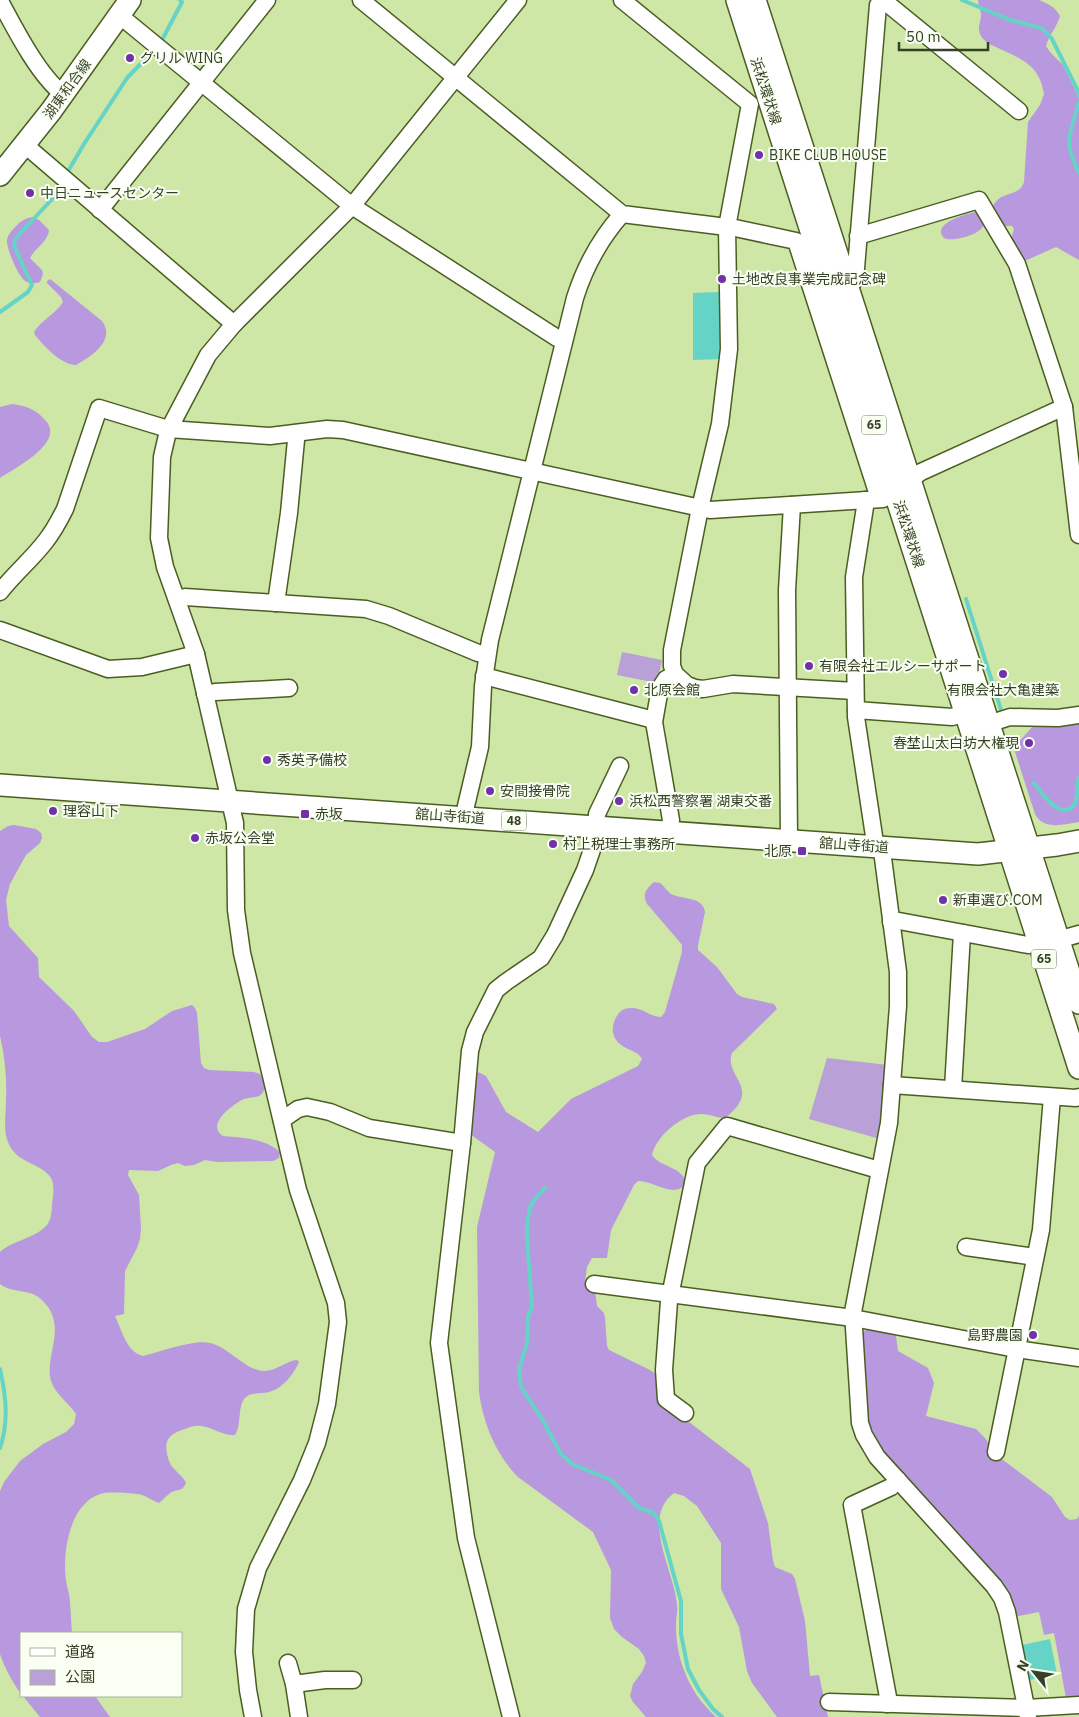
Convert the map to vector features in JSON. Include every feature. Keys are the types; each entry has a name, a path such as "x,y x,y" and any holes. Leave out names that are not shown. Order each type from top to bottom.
{"main road":[{"name":"浜松環状線","path":"737,0 830,288"},
{"name":"浜松環状線","path":"755,0 830,288 886,492 988,724 1018,849"},
{"name":"湖東和合線","path":"0,175 63,94 124,8"},
{"name":"浜松環状線","path":"952,640 965,713 1018,849 1048,940 1079,1068"},
{"name":"舘山寺街道","path":"0,785 978,854 1079,841"},
{"name":"浜松環状線","path":"1048,940 1079,1003"}],"street":[{"path":"100,210 267,0"},
{"path":"361,0 622,214 727,227 796,241 830,288 855,280 878,5 882,0 1018,112"},
{"path":"253,1717 248,1690 244,1645 247,1602 258,1568 302,1480 317,1443 327,1404 338,1322 336,1303 302,1205 239,939 236,910 235,823 230,801 196,654 162,558 159,538 164,444 168,429 216,344 352,206 518,0"},
{"path":"622,0 750,104 727,227 729,349 720,424 700,508 672,650 672,666 675,674 687,685 695,688 703,689 728,684 855,691"},
{"path":"0,1 25,46 55,88 63,94"},
{"path":"124,8 202,82 352,206 557,338 564,340"},
{"path":"25,145 234,324"},
{"path":"858,236 979,200 1017,264 1064,407 1079,535"},
{"path":"465,818 466,806 480,748 487,654 564,340 575,298 588,261 604,236 622,214"},
{"path":"1027,1713 1007,1612 1002,1598 994,1586 869,1447 860,1423 852,1312 879,1170 890,1123 899,988 883,858 874,836 857,734 854,568 865,507 886,492 921,472 1064,407"},
{"path":"0,592 13,575 44,543 59,521 65,509 100,408 168,429 262,436 327,429 343,430 710,510 792,504 886,492"},
{"path":"276,603 289,513 296,433"},
{"path":"789,840 787,590 792,504"},
{"path":"177,600 184,597 354,608 378,612 478,653 487,654"},
{"path":"0,630 108,669 142,667 196,654"},
{"path":"669,832 670,820 654,720 660,688 666,679 675,674"},
{"path":"484,676 654,720"},
{"path":"205,694 289,688"},
{"path":"856,710 952,717 965,713"},
{"path":"988,724 1010,717 1058,718 1079,715"},
{"path":"511,1717 466,1538 439,1353 439,1334 462,1143 470,1051 475,1032 496,990 536,963 549,947 582,877 595,842 597,814 620,766"},
{"path":"891,922 899,921 1028,945 1079,934"},
{"path":"953,1089 962,933"},
{"path":"892,1085 1052,1097 1079,1097"},
{"path":"996,1452 1041,1230 1052,1097"},
{"path":"282,1120 298,1109 307,1107 330,1112 375,1129 462,1143"},
{"path":"685,1413 666,1399 664,1370 671,1294 697,1162 727,1126 879,1170"},
{"path":"966,1247 1035,1257"},
{"path":"594,1284 853,1318 1016,1349 1079,1358"},
{"path":"888,1704 852,1506 891,1487 898,1480"},
{"path":"288,1663 294,1684 298,1717"},
{"path":"294,1684 324,1680 353,1680"},
{"path":"829,1702 1027,1713 1079,1705"}],"green space":[{"path":"622,652 662,660 657,683 617,675"},
{"path":"827,1058 888,1065 880,1139 809,1119"}],"shaded area":[{"path":"978,0 1039,0 1051,6 1060,16 1046,46 1063,65 1079,98 1079,260 1056,247 1027,260 1022,260 1010,242 1014,229 1012,226 1004,226 992,210 998,199 1018,191 1024,182 1028,122 1040,105 1044,94 1038,75 1027,63 988,43 981,36 979,29 981,13"},
{"path":"977,212 983,216 985,223 980,230 960,238 946,239 943,237 942,227 947,223 966,214"},
{"path":"33,217 49,230 44,241 30,258 42,270 43,274 40,282 34,283 24,280 19,273 7,244 8,236 15,227 25,219"},
{"path":"50,279 102,321 106,328 106,335 100,347 76,365 64,362 53,354 34,332 63,302 61,297 47,283"},
{"path":"12,404 30,409 42,417 50,429 49,438 36,454 0,478 0,407"},
{"path":"1079,720 1079,822 1049,825 1044,823 1035,814 1015,752 1016,745 1034,725"},
{"path":"14,825 36,829 41,833 42,838 40,843 26,855 10,884 6,900 9,926 38,958 39,977 74,1011 92,1037 99,1042 107,1042 145,1029 172,1011 192,1005 197,1013 201,1063 204,1068 209,1070 254,1072 260,1074 266,1083 261,1095 244,1099 234,1105 223,1115 217,1126 218,1131 223,1136 260,1141 274,1147 280,1152 279,1158 273,1161 217,1162 205,1160 194,1165 185,1166 178,1163 158,1171 129,1170 128,1175 139,1195 141,1228 137,1248 125,1271 124,1314 115,1316 125,1340 132,1350 143,1356 186,1344 203,1342 217,1345 257,1370 269,1371 289,1362 297,1360 299,1362 291,1376 278,1388 269,1392 248,1395 243,1400 235,1435 197,1426 179,1431 170,1437 166,1444 167,1454 170,1464 186,1483 183,1488 172,1492 159,1503 142,1495 104,1493 92,1498 83,1506 76,1516 71,1529 65,1556 72,1632 20,1632 20,1692 9,1675 0,1654 0,1491 4,1482 20,1461 43,1444 66,1432 74,1424 76,1414 51,1381 50,1361 55,1330 50,1310 37,1296 10,1289 0,1284 0,1252 36,1234 46,1226 51,1216 53,1191 51,1178 47,1173 22,1159 11,1149 6,1132 6,1077 0,1036 0,831"},
{"path":"654,882 660,883 671,894 700,903 705,912 698,950 717,967 737,994 742,997 774,1004 777,1009 732,1053 733,1069 742,1091 741,1099 736,1108 725,1118 702,1114 687,1117 671,1127 654,1148 652,1155 680,1173 686,1183 681,1188 670,1190 644,1181 638,1181 634,1185 611,1230 607,1258 592,1258 587,1267 585,1282 595,1290 597,1306 604,1313 609,1350 650,1370 658,1376 667,1405 750,1469 768,1523 775,1567 792,1574 795,1579 805,1621 810,1676 819,1675 828,1717 777,1717 752,1683 747,1671 739,1627 721,1589 721,1543 697,1506 684,1496 674,1493 664,1504 660,1516 659,1531 675,1592 678,1647 682,1664 693,1689 716,1717 646,1717 630,1696 633,1684 646,1663 644,1656 639,1649 614,1629 610,1618 611,1570 593,1532 518,1477 510,1468 497,1449 487,1427 481,1404 479,1392 477,1227 495,1152 470,1134 475,1075 478,1072 486,1076 506,1112 538,1132 571,1099 638,1066 642,1059 640,1056 623,1046 614,1037 614,1021 620,1012 629,1008 637,1008 653,1016 661,1017 665,1012 682,952 682,945 647,904 646,892"},
{"path":"867,1329 893,1332 896,1336 898,1351 928,1368 934,1383 926,1416 976,1429 999,1457 1052,1497 1065,1517 1070,1520 1077,1519 1079,1516 1079,1701 1070,1701 1066,1698 1054,1633 1044,1635 1039,1612 1014,1617 882,1453 866,1421 862,1333"},
{"path":"24,1697 96,1697 110,1717 40,1717"}],"water":[{"path":"721,292 721,359 693,360 693,293"},
{"path":"1050,1639 1057,1674 1029,1680 1022,1645"}],"waterway":[{"path":"161,42 182,2 180,0"},
{"path":"962,0 1010,20 1041,28 1052,39 1079,96"},
{"path":"67,173 127,78 154,50"},
{"path":"1079,102 1069,138 1071,152 1079,173"},
{"path":"0,312 28,292 32,285 14,246 15,239 54,197 61,184"},
{"path":"966,599 1002,713"},
{"path":"1034,783 1052,804 1063,810 1069,809 1076,802 1079,777"},
{"path":"545,1188 530,1207 527,1223 532,1306 528,1317 527,1343 519,1369 521,1387 542,1419 561,1454 572,1464 611,1480 639,1508 654,1513 659,1521 681,1601 681,1634 688,1669 699,1690 713,1709 722,1717"},
{"path":"0,1369 6,1408 5,1428 0,1448"}],"place":[{"name":"グリル WING","path":"130,58"},
{"name":"BIKE CLUB HOUSE","path":"759,155"},
{"name":"中日ニュースセンター","path":"30,193"},
{"name":"土地改良事業完成記念碑","path":"722,279"},
{"name":"有限会社エルシーサポート","path":"809,666"},
{"name":"有限会社大亀建築","path":"1003,674"},
{"name":"北原会館","path":"634,690"},
{"name":"春埜山太白坊大権現","path":"1029,743"},
{"name":"秀英予備校","path":"267,760"},
{"name":"安間接骨院","path":"490,791"},
{"name":"浜松西警察署 湖東交番","path":"619,801"},
{"name":"理容山下","path":"53,811"},
{"name":"赤坂","path":"305,814"},
{"name":"赤坂公会堂","path":"195,838"},
{"name":"村上税理士事務所","path":"553,844"},
{"name":"北原","path":"802,851"},
{"name":"新車選び.COM","path":"943,900"},
{"name":"島野農園","path":"1033,1335"}]}
